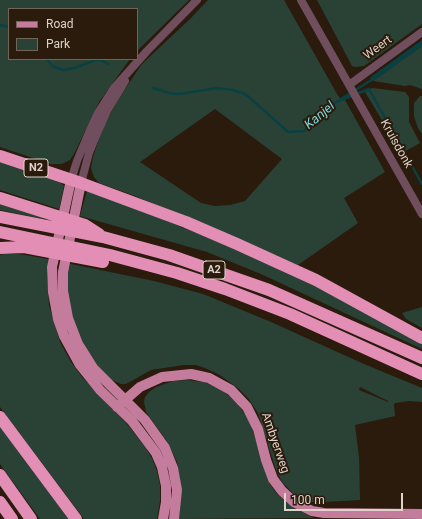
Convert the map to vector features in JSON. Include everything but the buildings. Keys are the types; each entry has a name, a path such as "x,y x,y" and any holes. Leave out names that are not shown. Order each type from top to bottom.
{"highway":[{"name":"N2","path":"0,156 76,181"},
{"path":"76,181 186,222 238,244 316,280 422,338"},
{"path":"0,198 48,212 83,229"},
{"path":"0,217 46,225 83,229"},
{"name":"A2","path":"83,229 103,237 169,255 270,290 422,358"},
{"name":"A2","path":"0,232 43,245 79,252 154,272 177,273 277,309 422,374"},
{"name":"A2","path":"0,248 43,245"},
{"path":"0,417 76,519"},
{"path":"0,475 31,519"},
{"path":"0,502 12,519"}],"main road":[{"path":"76,181 63,267 62,283 66,309 73,333 84,354 102,377 150,427 165,448 170,458 177,490 174,519"},
{"path":"76,181 52,266 52,282 56,310 61,328 73,355 93,383 132,421 160,460 167,493 163,519"},
{"name":"Ambyerweg","path":"117,407 140,388 155,380 167,376 191,374 209,378 232,390 247,407 258,429 266,460 273,478 282,492 294,502 312,510 324,513 422,514"}],"street":[{"path":"76,181 84,144 98,113 114,88 197,0"},
{"name":"Kruisdonk","path":"301,0 422,214"},
{"name":"Weert","path":"349,85 422,32"}],"green space":[{"path":"0,0 189,0 138,50 138,8 8,8 8,60 129,60 99,102 70,160 62,164 51,164 0,147"},
{"path":"208,0 284,0 337,94 342,101 345,100 385,172 344,198 358,223 298,265 135,196 99,183 94,177 91,168 93,157 103,127 121,95 142,64","holes":["215,109 282,159 245,201 230,205 215,206 201,203 140,162"]},
{"path":"317,0 422,0 422,24 364,66 355,67 352,66"},
{"path":"422,46 422,89 410,85 405,86 373,81"},
{"path":"372,88 405,92 409,97 409,122 420,143 402,153 365,92"},
{"path":"420,96 422,96 422,134 418,128 414,116 414,103"},
{"path":"0,160 60,182 64,186 59,209 0,190"},
{"path":"87,191 219,242 314,285 422,343 422,349 261,274 207,252 80,216"},
{"path":"0,200 44,215 43,219 0,210"},
{"path":"19,254 48,259 47,273 49,305 60,342 71,362 83,378 127,424 152,458 160,485 160,501 157,519 84,519 0,407 0,255"},
{"path":"66,263 154,281 203,294 422,388 422,402 409,401 395,403 395,416 355,425 359,457 360,500 309,502 294,494 282,482 276,470 258,413 248,398 239,389 220,375 196,365 184,365 151,370 126,384 121,384 112,380 96,366 78,336 67,297","holes":["360,387 388,401 359,390"]},
{"path":"422,307 422,328 406,319 402,313"},
{"path":"187,380 204,382 218,388 237,403 250,422 270,484 277,494 286,502 314,518 179,519 181,487 177,462 166,440 146,412 144,402 145,397 149,392 156,387 173,381"},
{"path":"0,424 71,519 40,519 0,464"}],"water":[{"path":"422,40 422,46 373,81 370,78 372,76"}],"waterway":[{"name":"Kanjel","path":"0,25 8,27"},
{"name":"Kanjel","path":"48,60 52,66 63,70 75,68 95,60"},
{"name":"Kanjel","path":"95,60 101,60"},
{"name":"Kanjel","path":"101,60 108,64"},
{"path":"341,99 373,79"},
{"name":"Kanjel","path":"153,88 169,93 179,94 217,88 233,90 245,94 288,132 304,131 336,102 369,89 422,184"}]}
